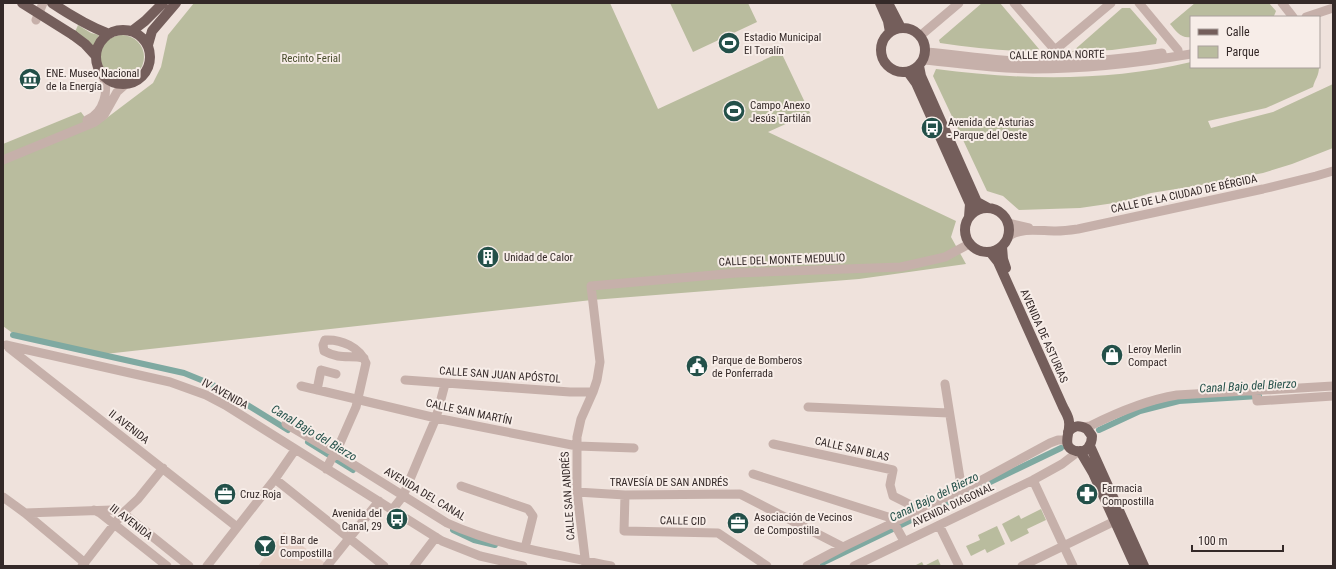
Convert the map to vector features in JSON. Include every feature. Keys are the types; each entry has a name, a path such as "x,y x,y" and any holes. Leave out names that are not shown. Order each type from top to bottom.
{"main road":[{"path":"22,3 73,35 85,44 96,56"},
{"path":"52,3 93,28 109,34"},
{"path":"132,31 146,21 163,3"},
{"path":"148,45 152,31 176,3"},
{"path":"880,3 888,21 890,32"},
{"path":"888,3 901,28"},
{"path":"908,72 916,83 970,204 971,210 964,230 969,244 982,252 990,252 1002,247 1009,236 1008,223 1006,218 999,211 988,208 977,202 921,76 924,44 920,36 912,30 901,28 890,32 880,46 882,59 885,64 896,72 908,72 922,59"},
{"path":"120,30 132,31 141,36 148,45 151,56 148,68 145,74 138,80 126,84 112,82 102,74 98,66 96,56 99,44 109,34 120,30"},
{"path":"969,217 978,210 988,208"},
{"name":"AVENIDA DE ASTURIAS","path":"1002,247 1002,259 1074,417 1088,427"},
{"name":"AVENIDA DE ASTURIAS","path":"990,252 998,262 1064,407 1069,421 1068,439"},
{"path":"1081,454 1090,446 1092,440 1088,427 1074,427 1068,439 1072,449 1081,454 1135,566"},
{"path":"1090,446 1144,566"}],"street":[{"path":"36,20 43,3"},
{"path":"920,36 959,3"},
{"path":"1014,3 1055,50"},
{"path":"1051,61 1055,50 1111,3"},
{"path":"1139,3 1178,50"},
{"path":"1282,3 1292,16"},
{"path":"1309,16 1333,8"},
{"path":"1320,18 1333,14"},
{"name":"CALLE RONDA NORTE","path":"922,59 990,59 1076,62 1190,48"},
{"name":"CALLE RONDA NORTE","path":"922,59 989,67 1034,69 1109,66 1190,54"},
{"path":"3,160 91,118 101,106 105,95 105,82 102,74"},
{"path":"3,154 95,122 104,115 117,92 126,84"},
{"name":"CALLE DE LA CIUDAD DE BÉRGIDA","path":"1009,236 1018,232 1078,229 1263,189 1333,171"},
{"name":"CALLE DE LA CIUDAD DE BÉRGIDA","path":"1008,223 1039,230"},
{"name":"CALLE DEL MONTE MEDULIO","path":"591,286 736,273 902,267 945,257 969,244"},
{"name":"CALLE SAN ANDRÉS","path":"585,563 577,492 577,437 580,419 597,380 600,362 591,286"},
{"name":"IV AVENIDA","path":"4,344 170,382 206,395 225,405 295,450 331,460 345,477 379,501 398,502 436,537 450,545 500,564 523,566"},
{"name":"II AVENIDA","path":"4,344 237,527"},
{"path":"331,460 356,407 366,363 364,358"},
{"path":"317,390 321,370 336,374"},
{"name":"CALLE SAN JUAN APÓSTOL","path":"405,380 445,384 593,392"},
{"path":"398,502 436,418 445,384"},
{"path":"945,384 962,491"},
{"name":"CALLE SAN MARTÍN","path":"301,386 436,418 577,446 634,448"},
{"path":"1088,427 1136,405 1177,395 1333,386"},
{"path":"1256,390 1257,401 1333,396"},
{"path":"808,407 949,413"},
{"name":"AVENIDA DEL CANAL","path":"286,424 331,460 353,465 398,502 463,531 501,543 585,563 612,566"},
{"path":"808,566 894,522 962,491 1058,440 1068,439 1067,457 1062,464"},
{"name":"CALLE SAN BLAS","path":"773,444 893,470 890,485 893,496 921,510"},
{"path":"207,566 275,480 295,450"},
{"name":"AVENIDA DIAGONAL","path":"854,566 1033,480 1081,454"},
{"path":"345,477 353,465"},
{"path":"3,497 25,513 84,564 123,513 138,498 163,468"},
{"path":"753,474 888,517 894,522 904,541"},
{"path":"275,480 384,566"},
{"path":"1033,480 1073,566"},
{"path":"461,486 528,509 533,516 525,548"},
{"name":"TRAVESÍA DE SAN ANDRÉS","path":"577,492 625,495 740,494 843,547"},
{"name":"CALLE CID","path":"625,495 624,531 718,533 767,566"},
{"path":"327,566 379,501"},
{"path":"25,513 93,510"},
{"name":"III AVENIDA","path":"93,510 112,510 123,513 189,566"},
{"name":"III AVENIDA","path":"93,510 100,512 167,566"},
{"path":"1022,566 1115,522"},
{"path":"939,525 959,566"},
{"path":"414,566 436,537"}],"green space":[{"name":"Recinto Ferial","path":"194,3 610,3 658,109 781,52 810,113 768,132 956,221 951,237 966,264 859,279 592,300 105,354 11,332 3,326 3,144 81,112 92,127 104,120 153,83 161,67 168,35"},
{"path":"670,3 748,3 757,22 693,52"},
{"path":"982,3 1000,3 1039,49 1039,52 990,49 940,43 939,40"},
{"path":"1195,3 1269,3 1276,11 1274,16 1190,16 1190,37 1182,36 1170,24"},
{"path":"1122,8 1130,8 1157,39 1156,44 1112,50 1072,52"},
{"path":"78,25 91,33 99,35 94,46 75,32"},
{"path":"118,35 126,35 131,36 138,41 143,48 143,66 138,73 131,78 118,79 110,76 103,69 100,61 100,53 103,45 110,38"},
{"path":"1190,62 1190,68 1319,68 1313,87 1266,108 1208,121 1211,128 1273,112 1333,84 1333,148 1292,164 1263,173 1151,193 1121,202 1080,208 1019,210 1003,196 987,191 933,76 936,69 968,73 1032,77 1064,77 1128,73"},
{"path":"1041,509 1046,520 1027,529 1029,533 1011,542 1002,524 1019,515 1021,519"},
{"path":"997,526 1005,544 987,553 985,549 971,556 966,546 980,540 978,535"},
{"path":"938,559 941,566 924,566"},
{"path":"922,562 924,566 914,566"}],"shaded area":[{"path":"284,532 325,563 323,566 258,566"}],"waterway":[{"name":"Canal Bajo del Bierzo","path":"13,335 184,373 228,393 288,430"},
{"name":"Canal Bajo del Bierzo","path":"1099,430 1140,411 1179,401 1259,396"},
{"name":"Canal Bajo del Bierzo","path":"308,442 353,470"},
{"name":"Canal Bajo del Bierzo","path":"822,563 1061,448"},
{"name":"Canal Bajo del Bierzo","path":"453,530 474,540 495,545"}],"place":[{"name":"Estadio Municipal El Toralín","path":"729,43"},
{"name":"ENE. Museo Nacional de la Energía","path":"30,79"},
{"name":"Campo Anexo Jesús Tartilán","path":"734,111"},
{"name":"Avenida de Asturias - Parque del Oeste","path":"932,128"},
{"name":"Unidad de Calor","path":"488,257"},
{"name":"Leroy Merlin Compact","path":"1112,355"},
{"name":"Parque de Bomberos de Ponferrada","path":"697,366"},
{"name":"Cruz Roja","path":"225,494"},
{"name":"Farmacia Compostilla","path":"1087,494"},
{"name":"Avenida del Canal, 29","path":"397,519"},
{"name":"Asociación de Vecinos de Compostilla","path":"738,523"},
{"name":"El Bar de Compostilla","path":"265,546"}]}
